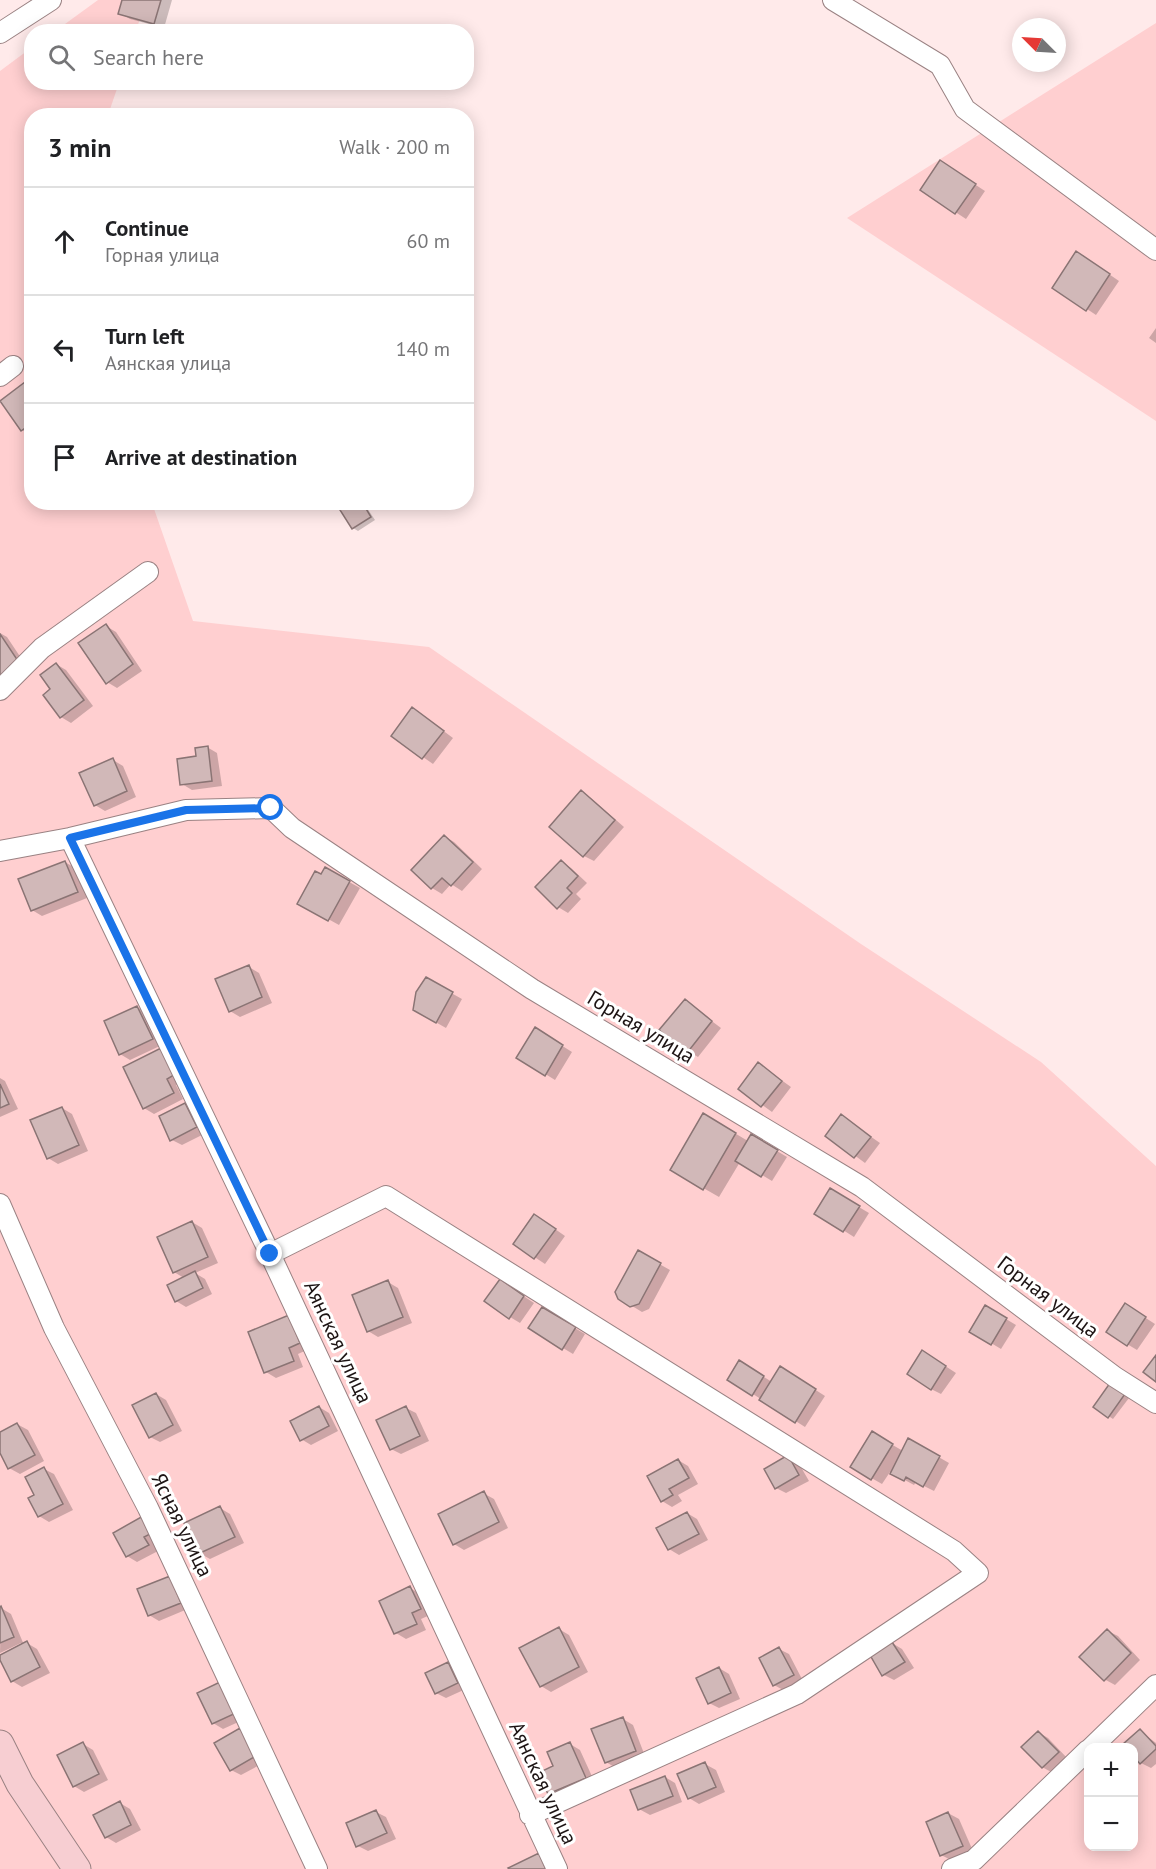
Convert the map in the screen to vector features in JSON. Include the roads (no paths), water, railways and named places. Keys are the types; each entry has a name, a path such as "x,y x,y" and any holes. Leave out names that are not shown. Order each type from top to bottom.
{"main road":[{"path":"0,1744 20,1784 77,1869"}],"street":[{"path":"0,33 51,0"},
{"path":"833,0 940,65 965,109 1156,250"},
{"path":"0,690 42,648 148,572"},
{"name":"Горная улица","path":"0,852 186,810 271,808 292,828 532,989 862,1187 1115,1377 1156,1403"},
{"name":"Аянская улица","path":"70,838 270,1254 557,1869"},
{"path":"270,1254 386,1196 954,1551 978,1573 797,1694 530,1815"},
{"name":"Ясная улица","path":"0,1204 54,1328 148,1508 317,1869"},
{"path":"1096,1743 1156,1685"},
{"path":"952,1869 974,1860 1084,1755"}]}
